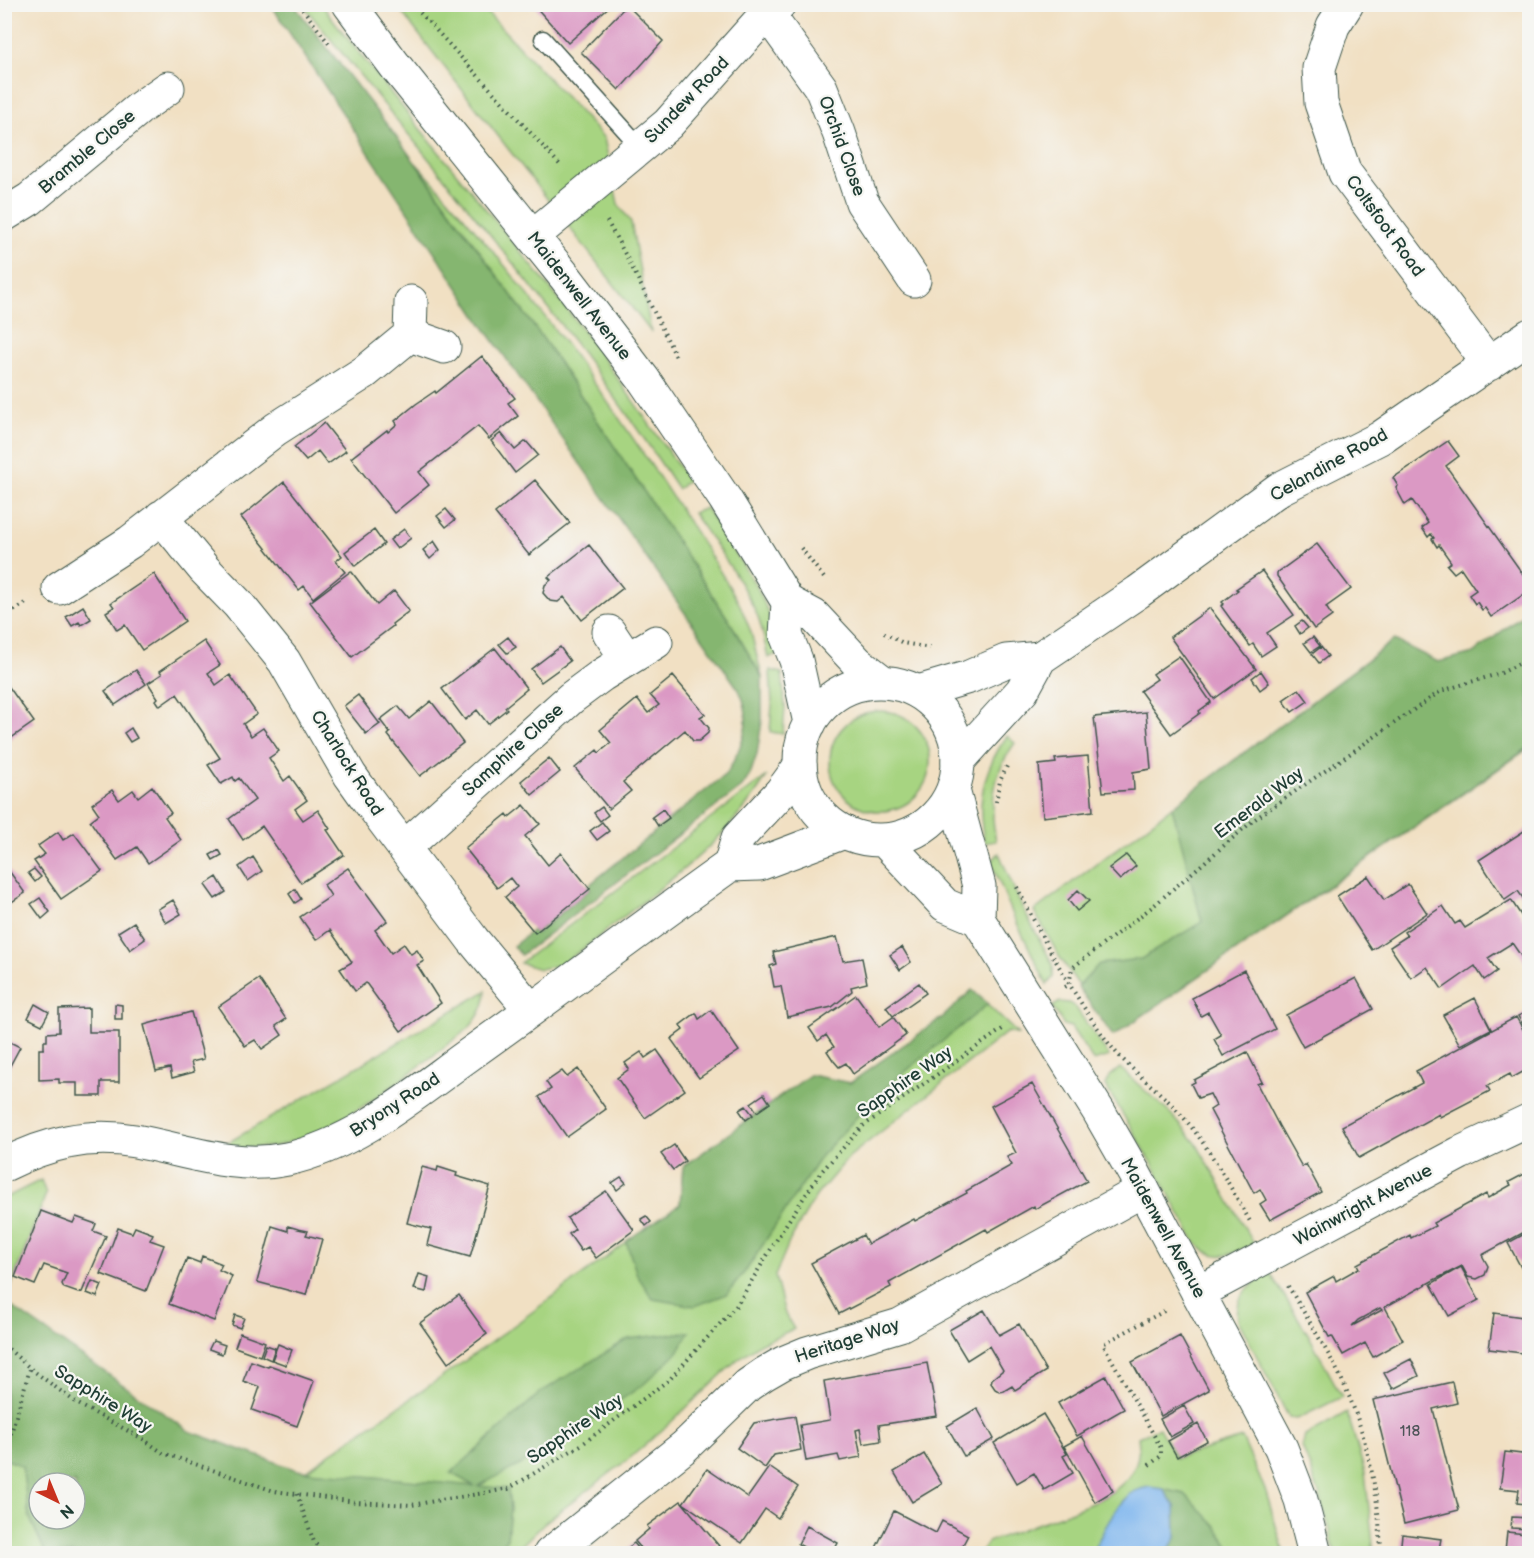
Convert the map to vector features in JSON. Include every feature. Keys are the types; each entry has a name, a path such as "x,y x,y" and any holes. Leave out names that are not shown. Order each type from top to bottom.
{"street":[{"name":"Maidenwell Avenue","path":"349,4 410,85 533,236 655,396 725,499 788,602 814,616 857,662 884,682"},
{"name":"Coltsfoot Road","path":"1347,4 1333,26 1319,68 1321,103 1345,173 1489,364"},
{"name":"Sundew Road","path":"533,236 668,124 773,9"},
{"name":"Orchid Close","path":"773,9 821,88 862,202 914,280"},
{"name":"Bramble Close","path":"4,215 30,199 141,107 168,88"},
{"path":"59,588 101,562 282,424 365,372 410,334 411,302"},
{"path":"410,334 444,347"},
{"name":"Celandine Road","path":"956,776 1022,691 1041,658 1138,592 1280,489 1380,438 1530,335"},
{"name":"Charlock Road","path":"161,517 204,569 244,610 284,661 350,775 473,940 531,1010"},
{"name":"Maidenwell Avenue","path":"788,602 786,635 796,660 810,723"},
{"name":"Samphire Close","path":"404,848 571,698 618,646 656,642"},
{"name":"Celandine Road","path":"918,692 969,677 1005,661 1041,658"},
{"name":"Maidenwell Avenue","path":"956,776 942,810 926,825 906,836 884,840 864,839 844,832 830,823 813,805 803,782 800,766 804,737 810,723 829,700 841,692 869,683 884,682 902,685 918,692 935,704 948,721 956,740 956,776 979,886 978,919 1099,1112 1284,1455 1301,1500 1315,1554"},
{"path":"800,766 781,792 738,838 730,865 759,864 844,832"},
{"path":"884,840 945,905 978,919"},
{"name":"Bryony Road","path":"4,1165 51,1144 84,1139 133,1141 206,1158 269,1162 297,1157 329,1145 366,1126 531,1010 730,865"},
{"name":"Wainwright Avenue","path":"1198,1293 1460,1153 1530,1120"},
{"name":"Heritage Way","path":"550,1554 684,1447 748,1385 764,1374 807,1353 900,1325 1143,1190"}],"lane":[{"path":"543,39 641,148"}],"path":[{"path":"299,4 337,53"},
{"name":"Emerald Way","path":"1034,1008 1069,985 1072,968 1152,907 1255,819 1441,691 1501,672 1530,658"},
{"name":"Sapphire Way","path":"4,1345 30,1369 78,1404 143,1439 163,1453 274,1491 356,1503 411,1505 508,1489 581,1445 670,1379 737,1305 821,1172 863,1126 1034,1008"},
{"path":"1149,1465 1161,1456 1161,1448 1102,1344 1198,1293"},
{"path":"4,1457 30,1369"},
{"path":"297,1494 314,1542 328,1554"}],"green space":[{"path":"271,5 294,5 398,139 546,343 730,622 762,677 762,721 757,754 750,775 742,787 521,955 513,946 533,930 536,933 590,889 588,886 727,773 742,742 746,712 739,690 484,327"},
{"path":"303,5 322,5 378,78 571,315 688,480 678,489 635,426 544,303"},
{"path":"396,5 484,5 482,7 604,138 618,204 631,222 651,332"},
{"path":"416,163 449,199 541,312 600,391 655,471 740,605 751,632 762,677 730,622 546,343"},
{"path":"706,508 757,587 770,616 779,653 768,658 763,632 752,603 693,513"},
{"path":"1529,610 1529,748 1113,1036 1059,956 1034,911 1394,640 1438,662 1474,653"},
{"path":"1529,610 1529,747 1113,1036 1078,987 1099,964 1141,959 1202,922 1172,807 1394,640 1438,662 1474,653"},
{"path":"770,670 782,673 785,707 783,734 770,732 772,704"},
{"path":"880,711 899,715 915,726 926,742 930,761 926,780 915,796 899,807 880,811 861,807 845,796 834,780 830,761 834,742 845,726 861,715"},
{"path":"1007,736 1015,743 997,778 993,802 996,841 985,843 981,814 984,787 992,761"},
{"path":"767,776 753,798 700,855 582,950 559,965 540,969 520,963"},
{"path":"999,853 1020,903 1053,965 1053,977 1047,985 1013,915 991,862"},
{"path":"972,990 1019,1035 1006,1033 849,1157 816,1196 790,1240 775,1276 785,1314 794,1329 761,1343 737,1360 630,1458 543,1524 514,1553 496,1553 507,1538 510,1508 504,1489 306,1471 481,1350 680,1204 683,1167 810,1075 850,1083 943,1017"},
{"path":"972,990 988,1004 877,1095 821,1156 747,1269 727,1294 695,1306 653,1299 637,1275 626,1241 680,1204 683,1167 810,1075 850,1083 943,1017"},
{"path":"486,991 480,1012 468,1029 351,1114 300,1139 275,1146 219,1148"},
{"path":"1060,1002 1069,1003 1076,1008 1109,1056 1094,1061 1092,1059 1071,1027 1064,1025 1052,1007"},
{"path":"1120,1068 1172,1115 1196,1143 1254,1244 1230,1254 1216,1255 1202,1249 1195,1242 1151,1161 1105,1085 1109,1077"},
{"path":"41,1180 46,1194 5,1302 5,1198"},
{"path":"1270,1273 1308,1334 1342,1397 1297,1419 1289,1418 1238,1320 1237,1311 1245,1291"},
{"path":"5,1302 189,1431 297,1470 474,1486 451,1473 541,1392 628,1339 689,1332 678,1352 644,1384 540,1455 478,1486 508,1489 510,1508 507,1538 496,1553 46,1554 36,1531 87,1531 87,1471 27,1471 27,1502 22,1466 5,1459"},
{"path":"1347,1412 1365,1473 1374,1553 1335,1553 1321,1499 1302,1447 1305,1436"},
{"path":"1159,1428 1176,1458 1242,1438 1266,1492 1284,1553 980,1554 988,1542 1083,1507 1112,1492 1133,1470 1138,1455 1138,1437"},
{"path":"5,1459 22,1465 27,1501 27,1531 36,1531 46,1553 5,1554"},
{"path":"1163,1489 1185,1494 1216,1526 1233,1553 1166,1553 1176,1538 1175,1506"}],"water":[{"path":"1149,1487 1163,1489 1175,1506 1176,1538 1166,1553 1092,1553 1122,1502 1135,1491"}],"building":[{"path":"533,4 612,4 568,43"},
{"path":"627,5 663,41 619,90 581,52"},
{"path":"482,356 515,398 508,403 518,416 489,439 478,426 419,472 429,485 394,513 351,458 387,430 388,432 397,424 395,421 416,404 435,391 436,393"},
{"path":"324,423 346,451 328,464 318,451 306,461 294,447"},
{"path":"501,433 515,450 526,441 538,455 515,473 491,441"},
{"path":"1448,441 1459,456 1446,466 1530,584 1530,590 1491,617 1485,608 1482,610 1477,602 1475,604 1469,595 1476,590 1461,568 1454,573 1447,565 1451,562 1439,545 1437,547 1431,534 1428,537 1422,528 1428,523 1412,500 1405,505 1393,478"},
{"path":"535,480 570,523 529,555 495,513"},
{"path":"284,482 342,556 336,561 345,572 313,598 304,586 299,590 241,517"},
{"path":"446,509 455,520 446,527 437,516"},
{"path":"404,529 411,538 397,549 390,540"},
{"path":"374,530 384,544 355,566 345,552"},
{"path":"434,541 440,550 430,559 423,550"},
{"path":"1317,544 1351,589 1326,607 1332,616 1314,629 1277,573"},
{"path":"589,545 623,588 582,620 564,597 558,602 550,601 543,593 545,585 551,580 548,577"},
{"path":"351,571 377,605 394,591 409,611 352,657 310,602"},
{"path":"1262,571 1294,615 1267,633 1276,646 1261,656 1253,644 1250,646 1221,606 1224,604 1222,602 1238,590 1236,589"},
{"path":"154,574 185,621 142,650 125,625 117,630 106,612 114,607 111,603"},
{"path":"83,606 91,619 81,625 79,622 72,626 66,617"},
{"path":"1210,608 1256,669 1214,699 1170,637"},
{"path":"1302,621 1308,628 1300,634 1295,626"},
{"path":"508,637 516,647 507,653 499,644"},
{"path":"1313,637 1320,646 1311,652 1304,643"},
{"path":"204,641 220,665 208,673 216,685 230,675 257,714 243,724 251,736 263,728 279,751 269,758 284,781 290,776 307,800 295,809 303,820 318,810 330,829 327,830 344,855 301,883 262,826 243,840 229,819 255,800 239,778 235,781 233,777 221,784 208,765 220,758 177,694 160,706 156,700 158,698 148,683 162,674 160,671"},
{"path":"560,647 570,661 541,682 531,669"},
{"path":"1321,647 1328,656 1319,663 1312,654"},
{"path":"495,648 527,689 488,724 477,710 465,720 442,689"},
{"path":"1179,656 1211,702 1171,734 1140,691 1157,679 1153,674"},
{"path":"136,670 146,684 115,705 105,691"},
{"path":"1261,671 1269,683 1260,690 1252,678"},
{"path":"673,676 705,714 700,717 709,728 708,733 699,741 693,741 685,730 623,782 631,791 609,809 575,768 597,750 599,753 611,743 600,730 637,699 648,713 659,705 650,695"},
{"path":"4,680 34,722 4,743"},
{"path":"1299,689 1308,701 1292,712 1283,700"},
{"path":"358,695 380,724 366,734 344,706"},
{"path":"431,701 463,743 420,776 388,735 390,733 380,720 398,706 409,719"},
{"path":"1146,712 1151,769 1133,772 1134,790 1103,792 1094,717"},
{"path":"131,728 137,738 130,742 124,733"},
{"path":"1088,756 1093,811 1043,817 1039,765 1056,763 1055,759"},
{"path":"549,758 560,772 532,795 521,781"},
{"path":"152,786 171,813 165,817 181,840 148,863 137,847 117,860 90,821 99,814 92,804 112,790 119,800 133,790 138,797"},
{"path":"524,805 540,824 525,836 548,865 561,853 590,889 535,933 505,897 517,887 510,878 497,888 465,848 507,814 509,817"},
{"path":"602,807 608,815 600,821 594,813"},
{"path":"663,809 669,818 658,826 652,817"},
{"path":"602,822 609,831 597,840 590,831"},
{"path":"1527,829 1530,832 1530,908 1518,891 1505,900 1479,860"},
{"path":"58,832 63,840 74,833 102,871 61,899 34,861 45,854 38,846"},
{"path":"219,850 222,855 213,860 210,855"},
{"path":"1126,855 1136,866 1120,880 1109,868"},
{"path":"253,857 262,871 248,881 239,867"},
{"path":"4,864 25,893 4,907"},
{"path":"348,868 387,921 375,930 391,953 404,944 411,954 417,950 424,961 417,965 441,1003 401,1031 366,983 355,991 340,969 352,962 330,930 316,940 300,917 331,896 324,885"},
{"path":"34,869 41,877 35,882 28,873"},
{"path":"1368,876 1384,900 1408,884 1427,913 1372,950 1337,896"},
{"path":"217,877 226,892 215,899 205,885"},
{"path":"295,889 301,899 295,903 289,894"},
{"path":"1078,890 1089,901 1077,911 1068,900"},
{"path":"40,898 50,912 42,919 31,904"},
{"path":"173,900 181,914 166,923 158,909"},
{"path":"1511,900 1530,929 1530,969 1512,943 1488,958 1497,971 1484,980 1475,966 1442,989 1427,967 1411,978 1390,947 1407,936 1404,932 1443,906 1455,924 1460,921 1465,928"},
{"path":"134,922 145,939 130,950 118,932"},
{"path":"837,937 843,961 862,958 867,983 851,987 852,991 832,1007 787,1017 781,986 774,987 770,966 776,964 773,952"},
{"path":"902,947 911,962 900,970 890,955"},
{"path":"1244,970 1275,1029 1223,1056 1214,1039 1221,1035 1208,1012 1201,1016 1192,998"},
{"path":"1356,978 1373,1009 1303,1047 1286,1015"},
{"path":"259,979 286,1019 276,1026 282,1035 262,1049 255,1040 245,1046 218,1007"},
{"path":"919,983 926,993 893,1016 886,1007"},
{"path":"856,995 879,1027 893,1017 906,1035 853,1074 846,1063 839,1067 833,1060 827,1051 834,1047 826,1035 818,1041 809,1028"},
{"path":"1475,998 1491,1029 1460,1045 1443,1015"},
{"path":"35,1004 49,1012 42,1025 28,1018"},
{"path":"115,1004 122,1005 122,1019 115,1019"},
{"path":"89,1008 89,1032 119,1032 119,1082 101,1082 101,1096 77,1096 77,1083 59,1083 59,1079 39,1080 39,1049 44,1049 47,1033 59,1032 59,1009"},
{"path":"711,1010 739,1051 699,1078 671,1039 683,1030 680,1025 696,1013 699,1019"},
{"path":"1530,1010 1530,1037 1518,1016"},
{"path":"191,1012 204,1059 191,1062 194,1072 172,1078 170,1068 156,1071 144,1025"},
{"path":"1516,1017 1530,1042 1530,1068 1512,1078 1510,1074 1487,1086 1490,1091 1440,1117 1439,1114 1359,1158 1342,1126 1422,1083 1416,1071"},
{"path":"4,1039 20,1047 4,1077"},
{"path":"657,1050 685,1090 645,1118 617,1078 629,1069 625,1063 641,1052 645,1058"},
{"path":"1247,1052 1262,1082 1257,1084 1279,1126 1302,1167 1306,1164 1321,1192 1270,1220 1260,1204 1266,1200 1260,1189 1254,1193 1210,1110 1216,1106 1210,1094 1198,1098 1191,1084 1195,1082 1194,1080"},
{"path":"578,1069 606,1109 567,1137 539,1097 551,1089 546,1082 562,1071 567,1077"},
{"path":"1032,1084 1087,1181 1035,1209 1034,1206 988,1232 986,1229 889,1283 891,1287 839,1314 811,1263 863,1235 868,1244 967,1193 966,1191 1012,1165 1007,1157 1016,1153 991,1106"},
{"path":"764,1094 770,1103 757,1112 751,1103"},
{"path":"746,1106 753,1115 746,1120 739,1110"},
{"path":"674,1145 685,1161 673,1170 661,1154"},
{"path":"422,1167 437,1171 438,1167 457,1173 456,1176 490,1186 470,1257 427,1245 431,1229 407,1223"},
{"path":"1530,1171 1530,1229 1482,1255 1488,1266 1485,1275 1477,1279 1468,1277 1462,1266 1385,1307 1403,1340 1373,1357 1365,1343 1343,1355 1332,1336 1329,1337 1305,1292 1334,1276 1336,1281 1359,1268 1357,1264 1410,1235 1411,1238 1435,1226 1433,1223 1486,1194 1488,1198 1511,1185 1509,1182","holes":["1380,1308 1382,1310 1352,1326 1358,1320"]},
{"path":"621,1177 626,1183 617,1190 612,1183"},
{"path":"606,1191 634,1230 596,1258 588,1247 581,1251 569,1234 575,1229 567,1218"},
{"path":"41,1211 73,1223 76,1217 96,1224 93,1231 106,1236 82,1292 78,1293 64,1288 62,1284 67,1273 44,1265 35,1285 15,1277"},
{"path":"646,1216 651,1222 646,1226 641,1219"},
{"path":"272,1226 288,1231 288,1226 308,1231 306,1235 322,1239 306,1295 257,1282"},
{"path":"135,1227 153,1234 150,1240 164,1245 146,1291 101,1274 118,1228 132,1233"},
{"path":"1530,1231 1530,1273 1525,1275 1508,1243"},
{"path":"202,1256 222,1264 219,1270 232,1276 214,1321 169,1304 187,1258 200,1263"},
{"path":"1461,1267 1479,1300 1449,1316 1431,1284"},
{"path":"419,1274 429,1277 426,1292 414,1289"},
{"path":"92,1281 102,1285 97,1297 87,1293"},
{"path":"459,1295 487,1334 448,1363 420,1323"},
{"path":"984,1310 999,1335 1019,1324 1046,1371 1015,1390 1012,1386 1000,1392 995,1389 991,1383 992,1379 1003,1370 989,1346 967,1360 949,1330"},
{"path":"1494,1313 1530,1318 1530,1354 1489,1349"},
{"path":"235,1315 244,1318 240,1328 232,1325"},
{"path":"240,1333 265,1342 260,1356 235,1347"},
{"path":"1180,1336 1209,1390 1161,1416 1132,1362"},
{"path":"213,1341 225,1345 222,1354 209,1349"},
{"path":"278,1344 292,1350 286,1365 272,1360"},
{"path":"266,1345 275,1348 271,1360 262,1356"},
{"path":"1411,1359 1419,1376 1393,1389 1384,1373"},
{"path":"251,1361 314,1381 297,1426 252,1410 260,1387 243,1381"},
{"path":"927,1363 937,1416 879,1425 881,1441 863,1444 860,1429 856,1430 861,1457 840,1461 838,1455 806,1461 800,1425 830,1420 824,1381"},
{"path":"1106,1376 1124,1409 1077,1436 1058,1403"},
{"path":"1452,1382 1457,1403 1433,1409 1459,1510 1404,1524 1373,1400"},
{"path":"1184,1406 1194,1424 1170,1437 1160,1419"},
{"path":"977,1408 994,1439 964,1456 947,1426"},
{"path":"1043,1414 1067,1454 1063,1456 1073,1473 1044,1490 1034,1473 1017,1483 994,1443"},
{"path":"795,1416 801,1450 774,1455 765,1468 737,1448 754,1423"},
{"path":"1198,1424 1207,1441 1177,1457 1168,1441"},
{"path":"1082,1436 1113,1491 1095,1502 1064,1446"},
{"path":"1505,1452 1530,1455 1530,1492 1526,1504 1517,1503 1519,1490 1500,1488"},
{"path":"924,1454 942,1484 912,1502 894,1472"},
{"path":"769,1467 798,1487 778,1518 765,1509 742,1543 683,1503 707,1469 748,1497"},
{"path":"681,1501 719,1546 710,1554 646,1554 635,1541 649,1529 647,1526"},
{"path":"894,1511 936,1533 942,1521 968,1535 958,1554 873,1554"},
{"path":"1512,1517 1529,1518 1528,1529 1511,1528"},
{"path":"807,1526 838,1543 832,1554 816,1554 798,1544"},
{"path":"1507,1532 1526,1534 1525,1553 1505,1551"},
{"path":"1402,1534 1441,1539 1438,1554 1400,1554"},
{"path":"634,1543 643,1554 620,1554"}]}
